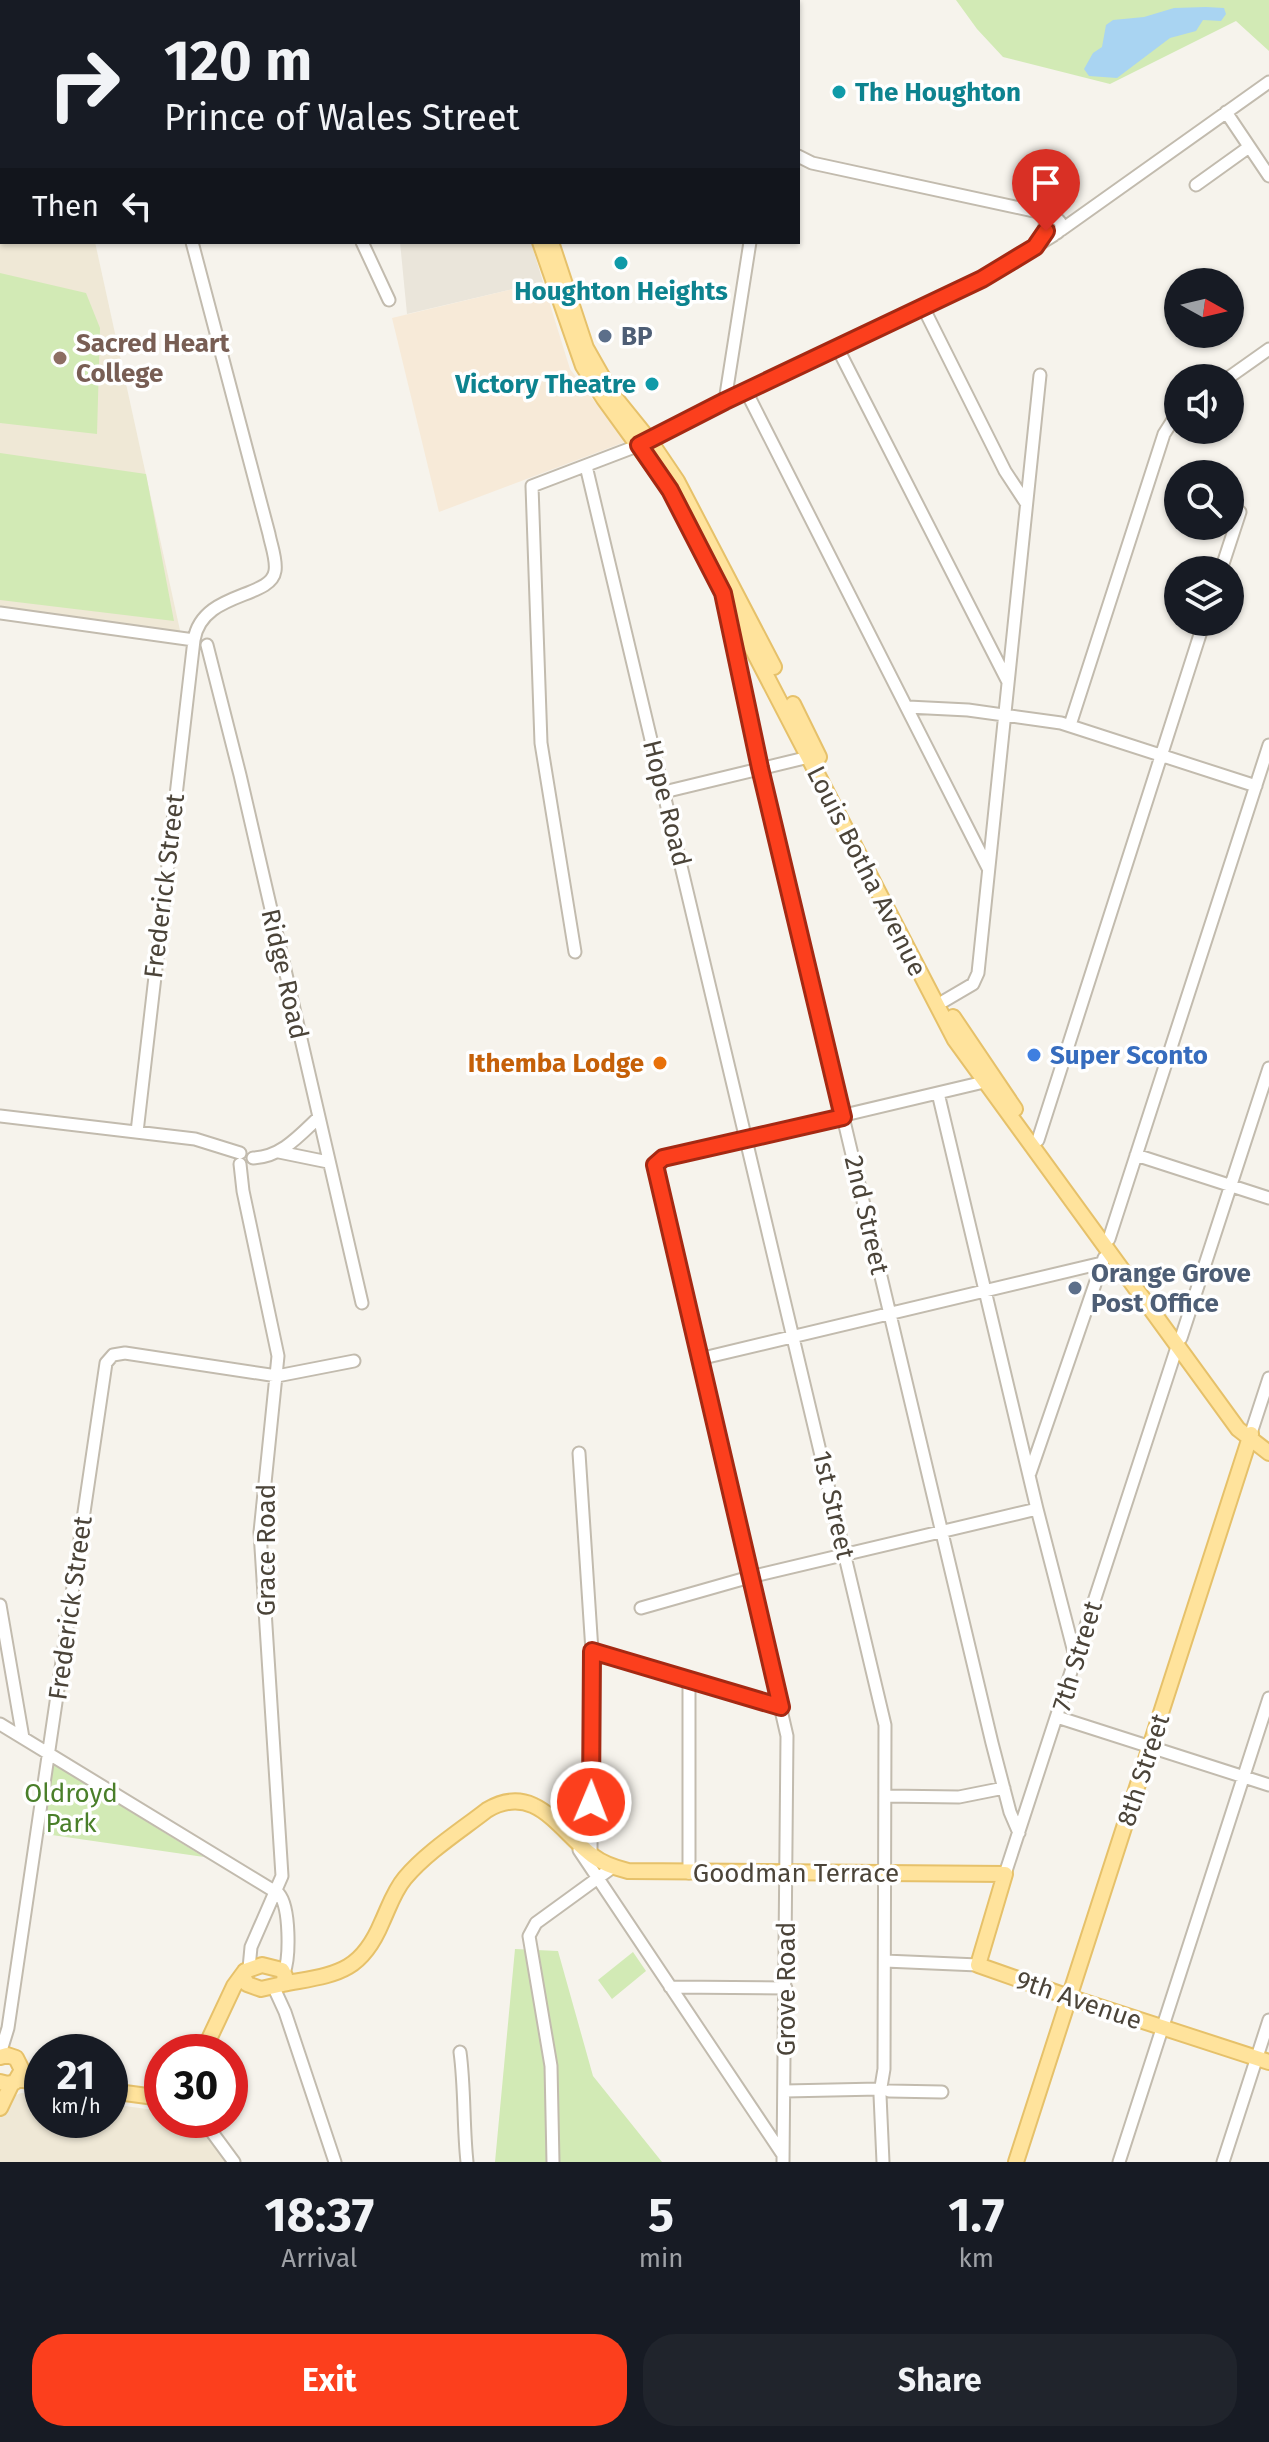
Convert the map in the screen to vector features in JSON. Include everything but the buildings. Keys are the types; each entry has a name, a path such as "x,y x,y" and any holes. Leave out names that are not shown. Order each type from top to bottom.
{"main road":[{"name":"Louis Botha Avenue","path":"541,244 583,366 604,399 677,481 944,1001 965,1038 1038,1140 1106,1251"},
{"name":"Louis Botha Avenue","path":"552,244 586,348 645,443 948,1028 1106,1251 1179,1343 1238,1429 1269,1442"},
{"name":"Louis Botha Avenue","path":"1250,1435 1269,1453"},
{"name":"8th Street","path":"1016,2162 1250,1435"},
{"name":"Goodman Terrace","path":"228,1999 278,1982 344,1970 360,1960 373,1943 407,1875 491,1807 509,1802 532,1805 546,1811 591,1855 613,1867 637,1872 1005,1874"},
{"name":"7th Street","path":"978,1965 1005,1874"},
{"path":"267,1965 278,1982 245,1982 247,1969 267,1965"},
{"name":"9th Avenue","path":"978,1965 1263,2060"},
{"name":"Grace Road","path":"211,2034 237,1980 247,1969"},
{"path":"0,2108 9,2068"}],"street":[{"path":"575,952 541,743 532,486 645,443 725,401 982,279 1035,247 1052,227 1082,217 1269,82"},
{"path":"1226,112 1269,176"},
{"path":"1196,185 1249,147"},
{"path":"800,157 812,163"},
{"path":"800,163 812,163 1033,212 1052,227"},
{"name":"Frederick Street","path":"137,1132 194,640 201,620 218,605 264,585 273,578 275,568 193,244"},
{"path":"363,244 389,300"},
{"path":"725,401 750,244"},
{"path":"923,307 1005,471 1026,503"},
{"path":"837,347 1007,681"},
{"path":"1244,367 1269,349"},
{"path":"944,1001 973,984 977,978 1040,375"},
{"path":"746,391 988,869"},
{"path":"1070,725 1164,434"},
{"name":"Hope Road","path":"586,466 747,1140"},
{"name":"2nd Street","path":"723,593 760,768 843,1117 1004,1788 1013,1823 1019,1833"},
{"path":"0,613 194,640"},
{"path":"1038,1140 1200,636"},
{"name":"Ridge Road","path":"207,645 362,1303"},
{"path":"908,707 1004,714 1070,725 1256,786"},
{"path":"1030,1475 1106,1251 1269,745"},
{"path":"664,792 809,757"},
{"name":"7th Street","path":"1005,1874 1269,1068"},
{"path":"747,1140 984,1082"},
{"path":"938,1093 1075,1656"},
{"path":"0,1116 199,1140 240,1159 250,1152 253,1158 279,1152 318,1118"},
{"name":"Grove Road","path":"747,1140 663,1158 655,1165 781,1707 787,1746 785,2160"},
{"name":"1st Street","path":"747,1140 885,1725 883,2162"},
{"path":"279,1152 328,1162"},
{"path":"1136,1155 1269,1198"},
{"name":"Grace Road","path":"240,1159 245,1201 277,1342 277,1376 260,1532 282,1876 251,1947 247,1969"},
{"path":"699,1359 986,1290 1106,1251"},
{"name":"Frederick Street","path":"9,2068 8,2028 107,1360 113,1355 125,1353 277,1376"},
{"path":"277,1376 354,1361"},
{"name":"8th Street","path":"1250,1435 1269,1378"},
{"path":"579,1453 592,1651 591,1855"},
{"path":"641,1608 750,1577 1037,1509"},
{"path":"0,1605 23,1738"},
{"path":"592,1651 781,1707"},
{"path":"689,1681 689,1873"},
{"path":"1119,2162 1269,1698"},
{"path":"1057,1717 1269,1785"},
{"path":"0,1724 275,1891 284,1901"},
{"path":"886,1796 959,1797 1004,1788"},
{"path":"568,1832 785,2160"},
{"path":"553,2162 551,2066 529,1936 536,1923 613,1867"},
{"path":"282,1876 287,1961 278,1982 335,2162"},
{"name":"9th Avenue","path":"885,1961 978,1965"},
{"path":"670,1987 786,1988"},
{"path":"1223,2162 1263,2060 1269,2020"},
{"path":"460,2052 467,2162"},
{"path":"785,2091 942,2092"},
{"path":"216,2138 234,2162"}],"shaded area":[{"name":"Sacred Heart College","path":"0,244 95,244 181,635 0,610"},
{"path":"400,244 532,244 543,282 407,314"},
{"path":"543,282 570,369 625,442 439,512 392,318"},
{"path":"24,2093 24,2138 128,2138 128,2106 144,2109 144,2138 210,2138 229,2162 0,2162 0,2102"}],"green space":[{"path":"956,0 1269,0 1269,51 1236,21 1110,84 1003,57"},
{"path":"0,273 86,293 100,328 97,434 0,423"},
{"path":"0,453 146,474 174,621 0,600"},
{"name":"Oldroyd Park","path":"50,1762 204,1857 38,1833"},
{"path":"515,1949 558,1951 593,2076 662,2162 495,2162"},
{"path":"633,1952 646,1971 612,1999 598,1980"}],"water":[{"path":"1174,8 1224,8 1226,14 1221,21 1203,20 1196,31 1170,38 1117,78 1089,76 1084,69 1093,53 1102,47 1106,25 1113,20 1144,17"}],"place":[{"name":"The Houghton","path":"839,92"},
{"name":"Houghton Heights","path":"621,263"},
{"name":"BP","path":"605,336"},
{"name":"Sacred Heart College","path":"60,358"},
{"name":"Victory Theatre","path":"652,384"},
{"name":"Super Sconto","path":"1034,1055"},
{"name":"Ithemba Lodge","path":"660,1063"},
{"name":"Orange Grove Post Office","path":"1075,1288"}],"route":[{"path":"591,1802 592,1651 781,1707 655,1170 656,1162 843,1117 760,768 723,593 670,490 639,445 1005,267 1035,247 1046,231"}]}
